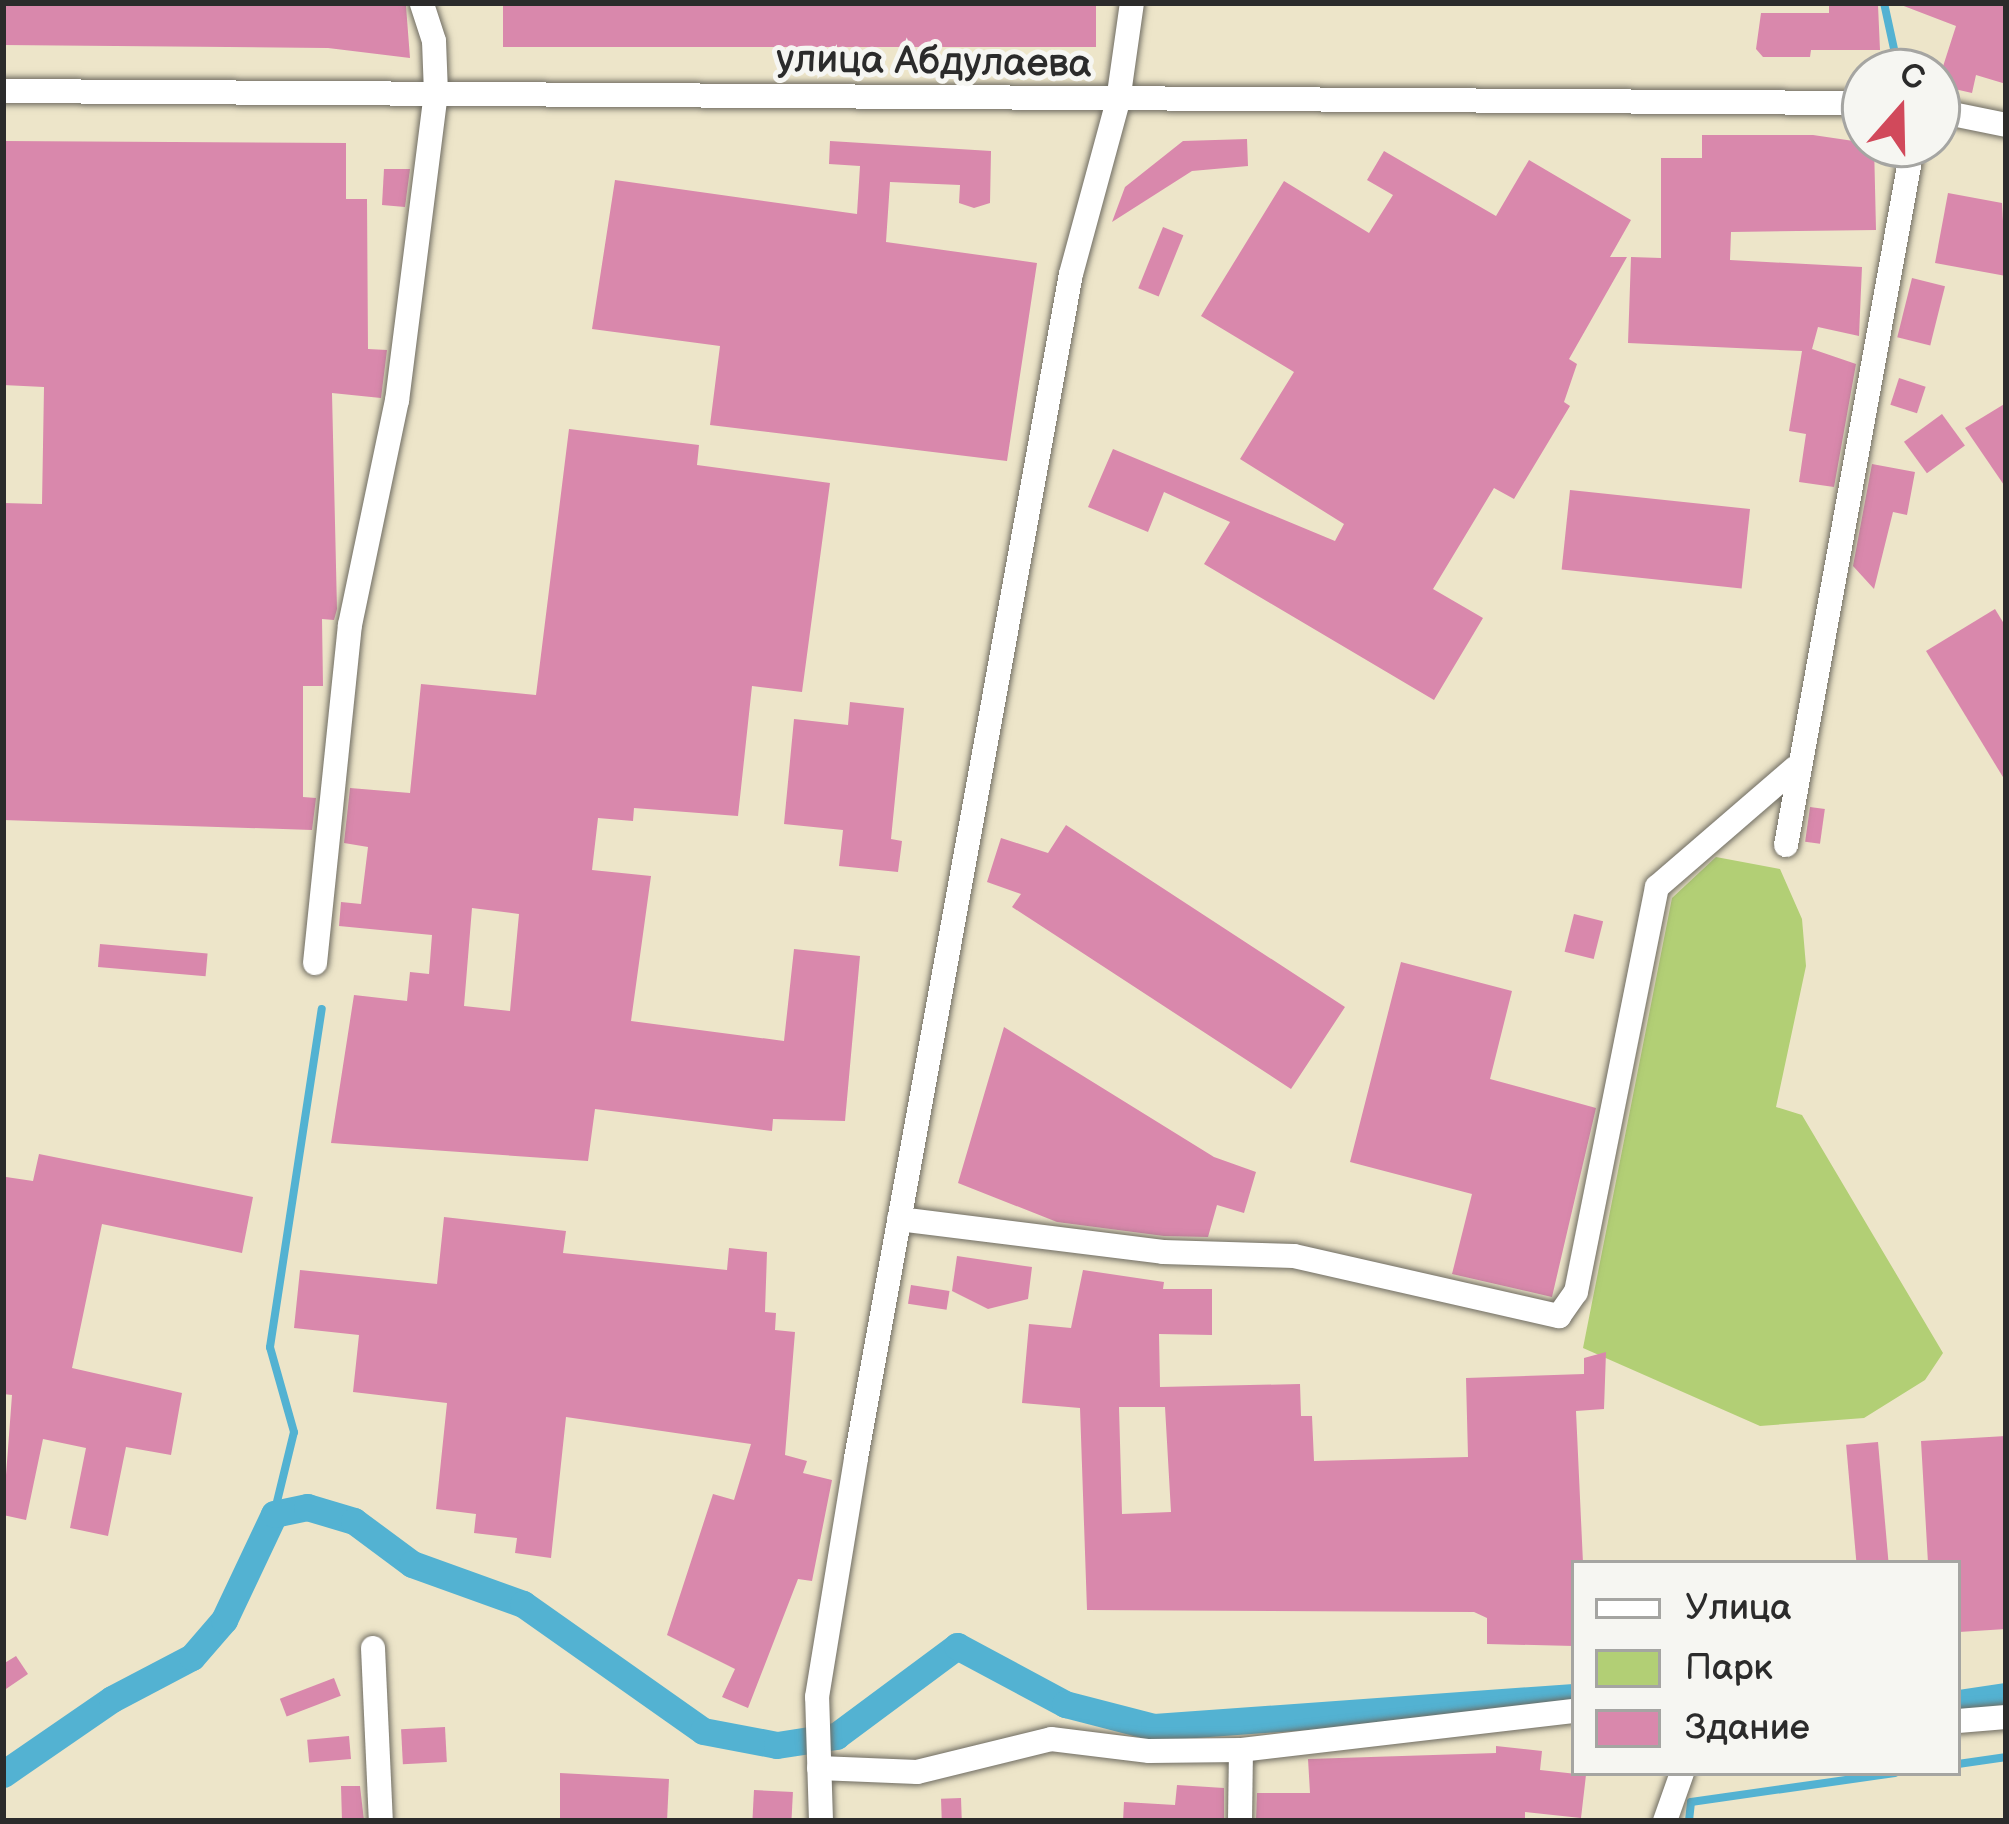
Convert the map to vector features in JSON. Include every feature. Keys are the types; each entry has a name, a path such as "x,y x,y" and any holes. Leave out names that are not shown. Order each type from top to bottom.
{"street":[{"path":"315,963 350,625 397,401 436,93 434,41 422,3"},
{"path":"821,1821 815,1717 983,688 1071,274 1118,101 1132,3"},
{"name":"улица Абдулаева","path":"3,91 1841,103"},
{"path":"1961,116 2006,125"},
{"path":"1786,845 1795,768 1908,168"},
{"path":"899,1219 1163,1252 1294,1256 1559,1316 1576,1292 1658,887 1795,768"},
{"path":"373,1648 381,1821"},
{"path":"818,1759 917,1772 1051,1739 1241,1750 1548,1708 1571,1712"},
{"path":"1961,1721 2006,1717"},
{"path":"1240,1821 1241,1750"},
{"path":"1665,1821 1681,1776"}],"green space":[{"path":"1716,857 1780,869 1802,919 1806,966 1776,1107 1802,1115 1943,1353 1925,1380 1864,1418 1760,1426 1583,1348 1672,898"}],"building":[{"path":"3,3 406,6 410,58 328,48 3,45"},
{"path":"503,3 1096,3 1096,47 503,47"},
{"path":"1896,3 2006,3 2006,84 1976,75 1972,93 1961,90 1961,48 1949,48 1956,26"},
{"path":"1829,5 1878,5 1880,48 1811,50 1810,57 1763,57 1756,49 1761,13 1829,13"},
{"path":"1702,135 1813,135 1841,139 1841,168 1875,168 1876,230 1731,232 1730,260 1862,267 1859,336 1818,327 1812,349 1856,364 1834,487 1799,482 1806,434 1789,431 1802,351 1628,343 1631,257 1661,258 1661,158 1702,158"},
{"path":"1247,139 1248,166 1192,171 1112,222 1125,187 1183,141"},
{"path":"3,141 346,143 346,199 367,199 368,349 387,350 381,398 332,393 337,609 334,620 322,619 323,686 303,686 303,797 316,798 312,830 3,820 3,503 42,504 44,387 3,385"},
{"path":"830,141 991,151 990,203 974,208 959,203 960,185 890,182 886,242 1037,263 1007,461 710,425 720,346 592,329 615,180 857,214 860,166 829,164"},
{"path":"1384,151 1496,216 1529,160 1631,220 1610,257 1627,257 1569,359 1577,364 1564,402 1570,406 1514,499 1494,488 1433,589 1483,618 1434,700 1204,564 1230,522 1164,492 1148,532 1088,507 1113,449 1335,541 1344,524 1240,459 1294,372 1201,316 1284,181 1369,233 1393,195 1367,180"},
{"path":"384,169 410,169 405,207 382,205"},
{"path":"1948,193 2002,203 2006,276 1935,263"},
{"path":"1163,227 1183,235 1159,296 1138,288"},
{"path":"1912,278 1945,286 1930,345 1897,337"},
{"path":"1899,378 1926,387 1917,413 1890,405"},
{"path":"2006,403 2006,488 1965,428"},
{"path":"1942,414 1965,446 1927,473 1904,442"},
{"path":"569,429 699,445 697,465 830,483 802,692 752,686 738,816 634,808 633,821 598,818 592,870 651,876 631,1021 784,1041 794,949 860,956 845,1121 773,1119 772,1131 595,1109 588,1161 331,1143 354,995 407,1001 410,972 429,974 432,935 339,926 341,902 361,904 368,847 344,843 350,788 410,793 421,684 536,695","holes":["472,908 519,914 510,1011 464,1006"]},
{"path":"1872,464 1915,472 1907,515 1893,512 1874,589 1853,566"},
{"path":"1570,490 1750,509 1742,588 1562,570"},
{"path":"1995,609 2006,627 2006,782 1926,651"},
{"path":"850,702 904,708 891,839 902,841 898,872 839,866 843,830 784,824 794,719 848,725"},
{"path":"1810,807 1825,809 1820,844 1805,842"},
{"path":"1066,825 1345,1007 1291,1089 1012,907 1021,894 987,882 1001,838 1048,853"},
{"path":"1574,914 1603,921 1594,959 1565,952"},
{"path":"100,944 208,953 206,976 98,967"},
{"path":"1401,962 1512,991 1490,1079 1596,1108 1552,1297 1452,1274 1472,1194 1350,1162"},
{"path":"1004,1027 1214,1157 1256,1172 1244,1213 1217,1205 1208,1237 1164,1236 1057,1222 958,1183"},
{"path":"39,1154 253,1197 242,1253 102,1224 72,1368 182,1393 171,1455 126,1447 108,1536 70,1528 86,1448 43,1439 26,1520 3,1515 12,1395 3,1394 3,1190 6,1177 33,1181"},
{"path":"444,1217 566,1231 563,1253 727,1270 729,1248 767,1252 765,1312 776,1313 775,1330 795,1332 785,1455 807,1461 803,1473 832,1480 812,1581 798,1579 748,1708 722,1697 735,1669 667,1635 713,1494 734,1500 751,1444 566,1417 551,1558 515,1553 517,1538 474,1533 476,1514 436,1509 447,1403 353,1392 359,1335 294,1328 300,1270 437,1284"},
{"path":"957,1256 1032,1267 1028,1299 988,1309 952,1291"},
{"path":"1083,1270 1164,1282 1163,1289 1212,1289 1212,1335 1159,1334 1160,1387 1300,1384 1301,1416 1312,1416 1314,1461 1468,1457 1466,1378 1584,1374 1584,1358 1606,1352 1604,1409 1576,1411 1583,1560 1571,1560 1571,1646 1487,1644 1487,1618 1474,1612 1087,1610 1080,1408 1022,1403 1029,1324 1071,1328","holes":["1119,1407 1165,1407 1171,1512 1122,1514"]},
{"path":"911,1285 950,1291 947,1310 908,1304"},
{"path":"2006,1436 2006,1629 1961,1632 1961,1560 1928,1560 1921,1441"},
{"path":"1878,1442 1888,1560 1856,1560 1846,1445"},
{"path":"16,1656 28,1674 3,1691 3,1664"},
{"path":"334,1678 341,1696 287,1717 280,1699"},
{"path":"445,1727 447,1762 403,1764 401,1729"},
{"path":"349,1736 351,1759 309,1763 307,1740"},
{"path":"1496,1746 1542,1751 1540,1770 1586,1776 1581,1818 1525,1812 1525,1821 1256,1821 1257,1793 1310,1793 1308,1759 1496,1753"},
{"path":"560,1773 669,1779 667,1821 560,1821"},
{"path":"1177,1785 1224,1788 1224,1821 1123,1821 1124,1802 1175,1805"},
{"path":"341,1786 360,1786 364,1821 342,1821"},
{"path":"754,1790 793,1792 791,1821 752,1821"},
{"path":"961,1798 962,1821 942,1821 941,1799"}],"waterway":[{"path":"1884,3 1894,48"},
{"path":"274,1514 294,1432 270,1347 322,1009"},
{"path":"3,1774 112,1699 192,1657 224,1620 274,1514 307,1507 354,1521 412,1564 523,1604 703,1731 777,1745 836,1736 957,1646 1065,1704 1154,1727 1571,1697"},
{"path":"1961,1703 2006,1696"},
{"path":"1961,1764 2006,1757"},
{"path":"1689,1821 1691,1802 1874,1776"}]}
